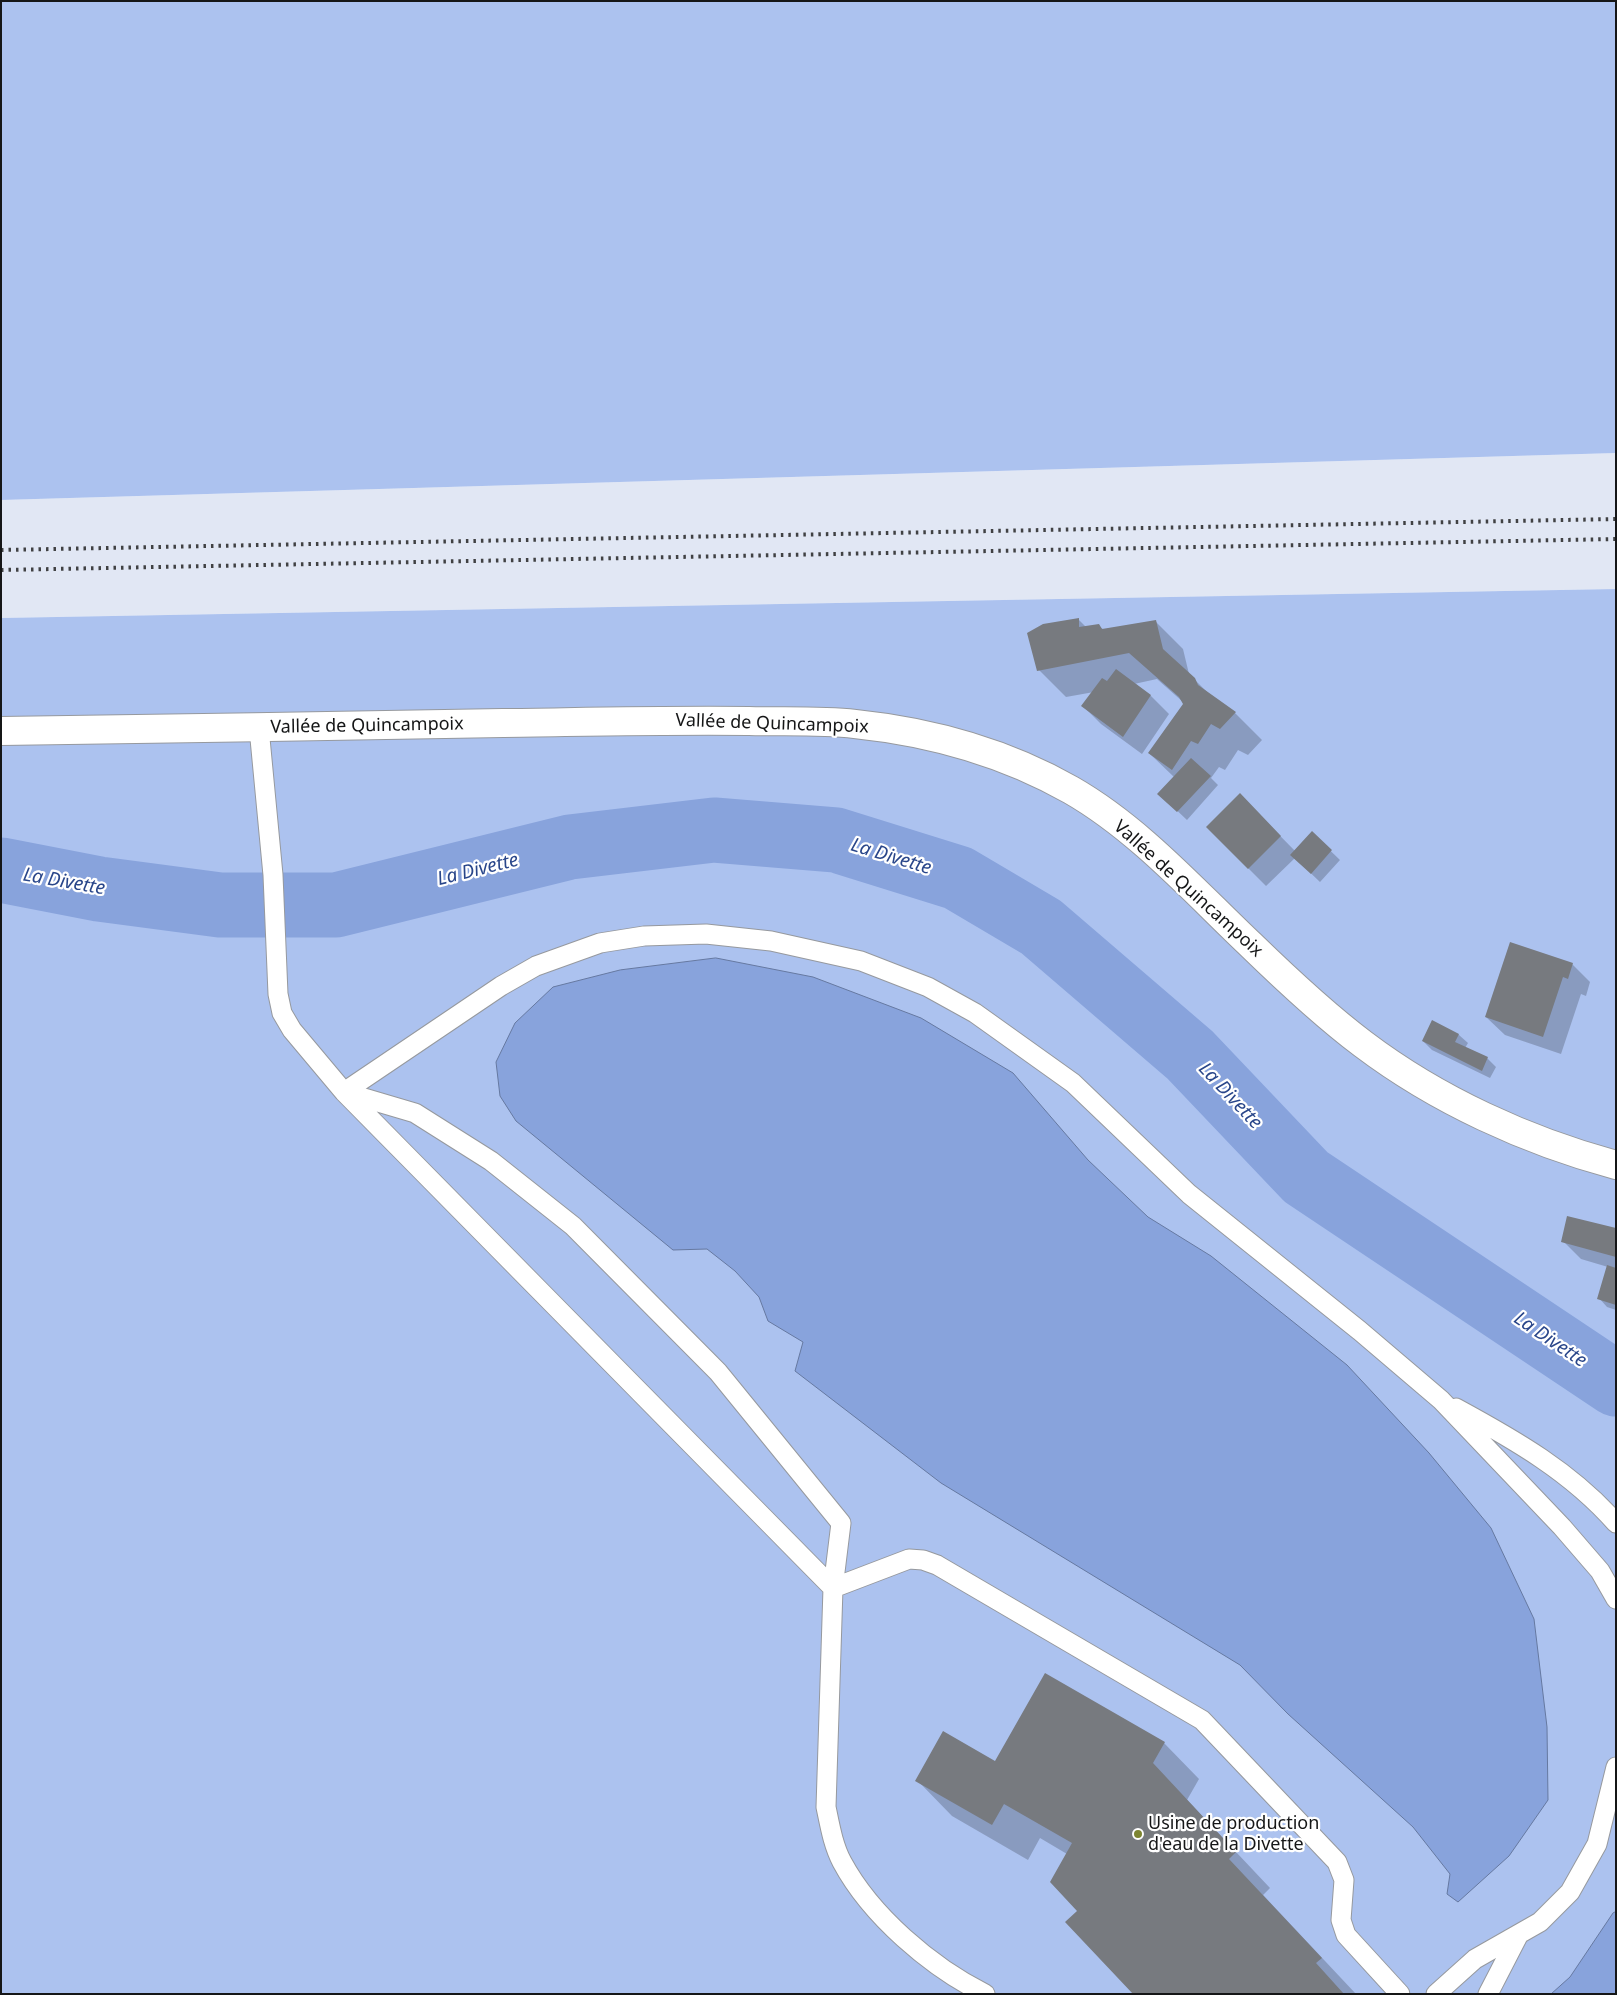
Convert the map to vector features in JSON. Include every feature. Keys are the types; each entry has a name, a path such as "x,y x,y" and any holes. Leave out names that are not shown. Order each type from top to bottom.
{"main road":[{"name":"Vallée de Quincampoix","path":"1,731 701,720 851,723 919,733 972,746 1030,768 1069,789 1124,827 1160,858 1326,1014 1398,1069 1439,1093 1492,1119 1550,1144 1616,1165"}],"lane":[{"path":"259,728 273,876 278,994 282,1013 292,1030 344,1092 832,1588"},
{"path":"344,1092 527,971 600,943 644,936 706,934 771,941 861,961 928,987 975,1013 1073,1083 1196,1200 1360,1331 1442,1400 1562,1527 1600,1571 1616,1599"},
{"path":"344,1092 415,1113 491,1161 573,1226 718,1372 842,1523 832,1588 826,1807 831,1835 843,1862 868,1899 892,1926 946,1971 986,1994"},
{"path":"1442,1400 1516,1441 1559,1469 1598,1502 1616,1523"},
{"path":"832,1588 908,1559 923,1560 937,1565 1202,1720 1337,1862 1344,1880 1341,1920 1346,1935 1400,1994"},
{"path":"1597,1844 1616,1767"},
{"path":"1436,1994 1475,1959 1540,1922 1570,1892 1597,1844 1616,1821"},
{"path":"1488,1994 1518,1936"}],"shaded area":[{"path":"1,1 1616,1 1616,453 1,500"},
{"path":"1616,453 1616,589 1,618 1,500"},
{"path":"1616,589 1616,1994 1,1994 1,618"},
{"path":"716,958 813,977 921,1018 1013,1073 1088,1160 1148,1217 1211,1256 1347,1365 1429,1453 1491,1528 1534,1619 1547,1727 1548,1800 1509,1856 1458,1902 1447,1894 1450,1874 1413,1827 1288,1714 1240,1665 941,1483 795,1371 803,1342 768,1321 759,1297 735,1271 707,1249 673,1250 516,1121 500,1096 496,1062 515,1023 553,987 620,970"},
{"path":"1616,1912 1616,1994 1551,1994 1570,1977 1613,1913"}],"building":[{"path":"1079,618 1079,627 1099,624 1102,629 1156,620 1163,649 1195,678 1198,685 1236,712 1220,729 1211,724 1198,744 1191,741 1172,770 1148,753 1183,704 1179,697 1129,653 1037,671 1027,633 1043,624"},
{"path":"1116,669 1151,695 1123,737 1081,706 1102,678 1107,681"},
{"path":"1191,758 1211,776 1177,812 1157,794"},
{"path":"1240,793 1281,836 1248,869 1206,827"},
{"path":"1312,831 1332,850 1311,874 1290,855"},
{"path":"1510,942 1573,963 1568,979 1563,977 1543,1037 1485,1017"},
{"path":"1432,1020 1459,1034 1455,1042 1488,1057 1482,1071 1422,1041"},
{"path":"1567,1216 1616,1228 1616,1257 1561,1242"},
{"path":"1607,1265 1616,1268 1616,1305 1597,1299"},
{"name":"Usine de production d'eau de la Divette","path":"1045,1673 1165,1742 1153,1763 1236,1852 1229,1859 1322,1958 1316,1963 1344,1994 1133,1994 1065,1922 1077,1911 1050,1882 1072,1843 1004,1804 992,1825 915,1781 943,1731 995,1761"}],"waterway":[{"name":"La Divette","path":"1,870 99,889 220,905 336,905 570,847 714,830 836,840 958,878 1041,927 1190,1055 1306,1177 1616,1384"}],"railway":[{"path":"1,550 1616,519"},
{"path":"1,570 1616,539"}],"place":[{"name":"Usine de production d'eau de la Divette","path":"1138,1834"}]}
